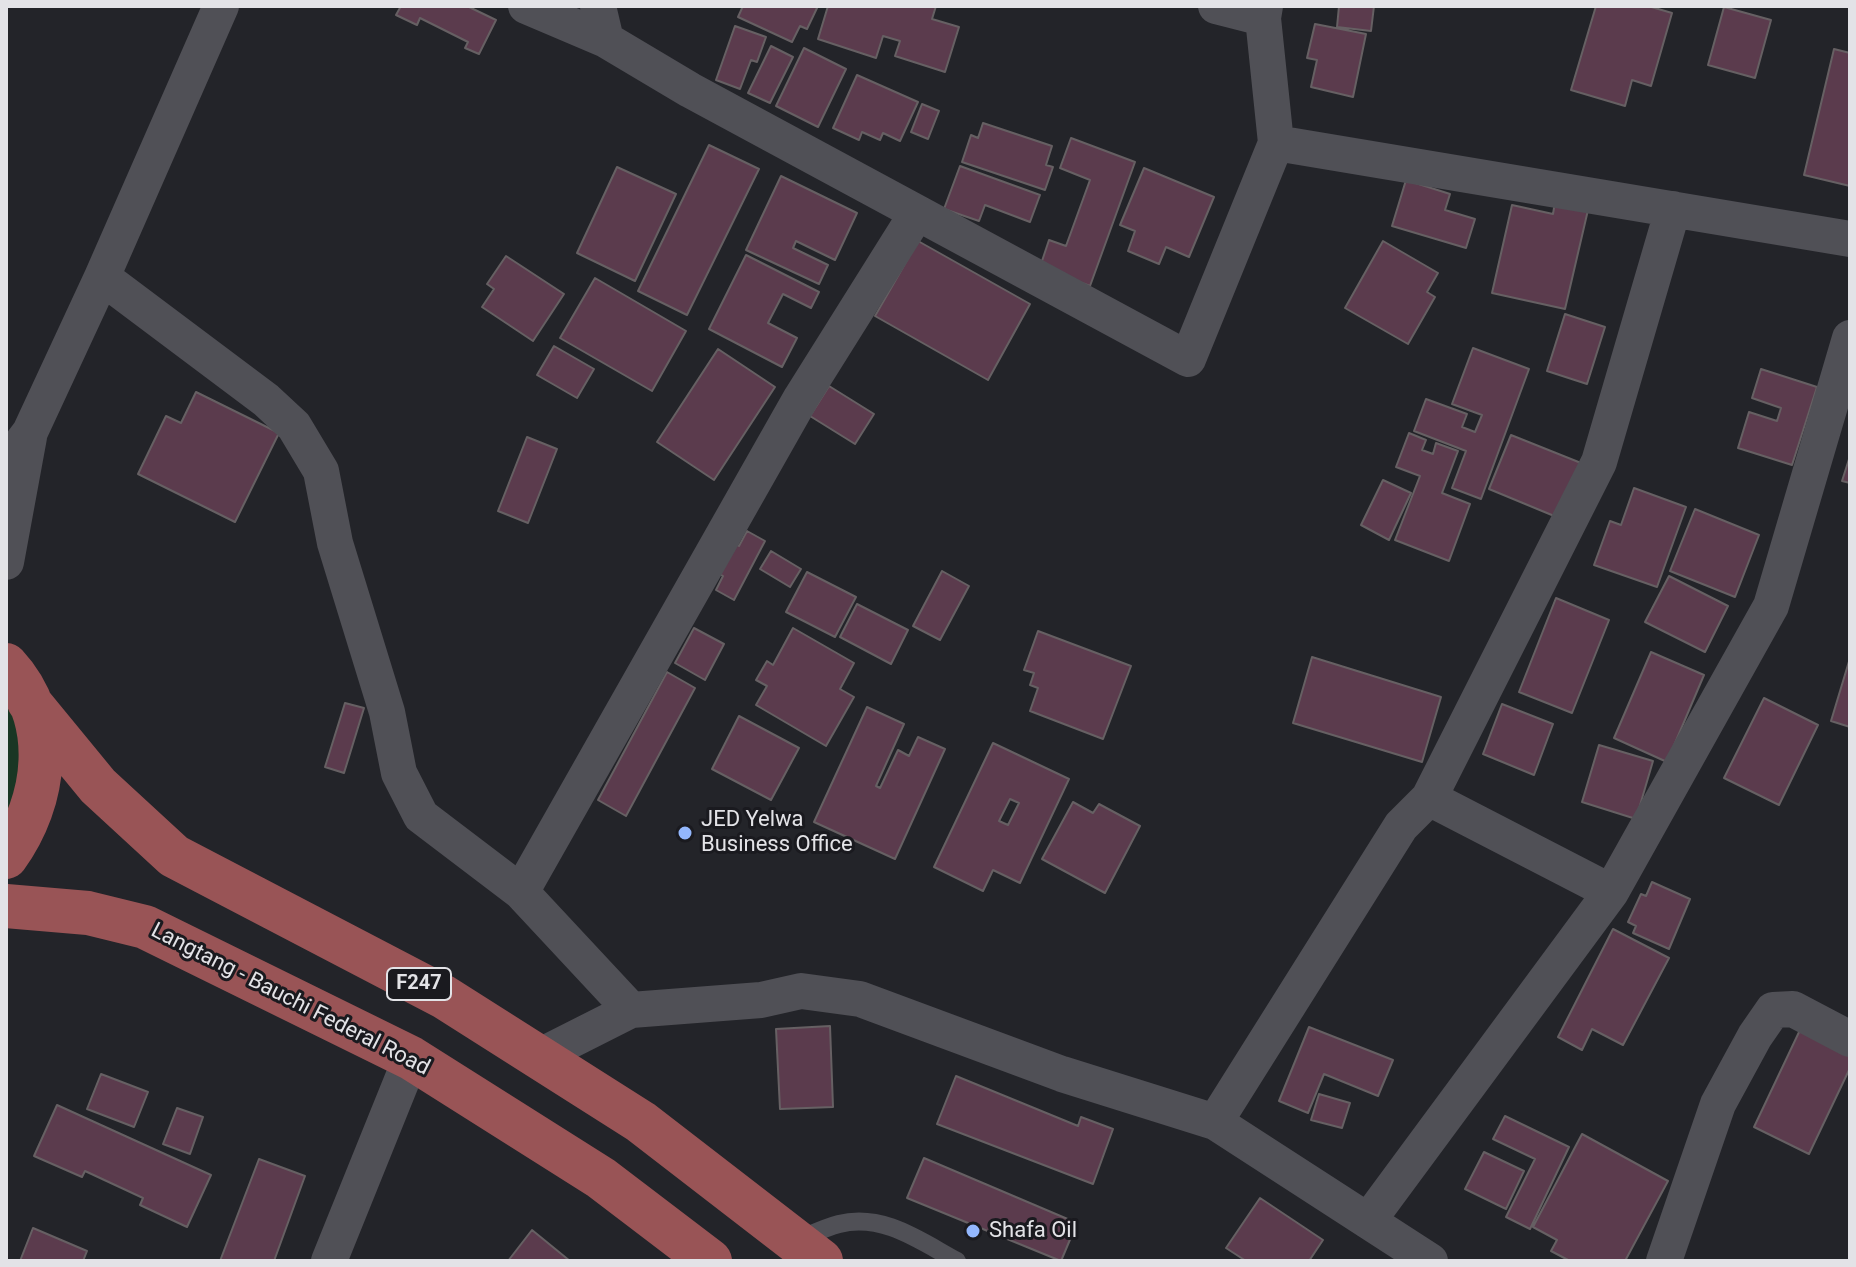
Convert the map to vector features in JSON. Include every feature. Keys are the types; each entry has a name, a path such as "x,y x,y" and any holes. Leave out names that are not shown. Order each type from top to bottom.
{"main road":[{"name":"F247","path":"6,665 29,702 98,786 174,856 444,997 641,1122 808,1251"},
{"name":"F247","path":"6,857 27,823 35,802 41,769 39,735 29,702"},
{"name":"Langtang - Bauchi Federal Road","path":"6,906 88,913 145,927 411,1058 601,1178 710,1261"}],"street":[{"path":"6,464 30,432 221,6"},
{"path":"526,6 602,23 690,90 1188,359 1276,143 1264,12 1216,6"},
{"path":"1276,143 1850,239"},
{"path":"1215,1122 1401,826 1429,798 1599,462 1673,209"},
{"path":"521,892 801,398 917,213"},
{"path":"102,277 266,400 294,426 321,471 335,543 387,712 399,773 421,816 521,892 631,1010"},
{"path":"1368,1221 1611,892 1771,606 1850,338"},
{"path":"6,562 30,432"},
{"path":"1429,798 1611,892"},
{"path":"538,1057 631,1010 761,1000 801,991 860,999 1062,1074 1215,1122 1430,1261"},
{"path":"1664,1261 1718,1104 1755,1036 1773,1010 1793,1009 1850,1039"},
{"path":"329,1261 411,1058"}],"lane":[{"path":"808,1251 839,1224 868,1220 897,1228 957,1261"}],"green space":[{"path":"6,698 20,734 22,778 6,825"}],"building":[{"path":"401,6 467,6 496,20 479,54 465,48 468,42 420,18 417,25 396,15"},
{"path":"743,6 818,6 807,29 800,26 792,42 738,17"},
{"path":"828,6 936,6 932,19 959,27 945,72 895,56 900,41 883,36 876,58 818,39"},
{"path":"1339,6 1374,6 1371,31 1337,27"},
{"path":"1596,6 1648,6 1672,13 1651,86 1632,80 1625,106 1571,90"},
{"path":"1724,7 1771,20 1755,78 1708,65"},
{"path":"1315,24 1366,34 1353,97 1311,87 1317,60 1307,58"},
{"path":"735,26 766,37 757,62 751,60 740,89 716,80"},
{"path":"771,46 793,57 770,103 748,93"},
{"path":"804,48 846,69 818,127 776,106"},
{"path":"1834,49 1850,53 1850,186 1804,175"},
{"path":"857,75 918,102 900,141 883,133 880,140 862,132 859,140 833,128"},
{"path":"922,104 939,111 928,139 911,132"},
{"path":"983,123 1052,146 1046,165 1053,167 1045,190 962,162 971,135 978,138"},
{"path":"1071,138 1135,162 1090,286 1040,267 1049,240 1066,246 1090,180 1060,168"},
{"path":"709,145 759,169 687,315 638,291"},
{"path":"960,166 1040,195 1030,222 985,205 979,221 944,209"},
{"path":"617,167 676,194 635,281 577,253"},
{"path":"1144,168 1214,197 1189,257 1166,247 1159,264 1128,251 1135,231 1120,225"},
{"path":"781,176 857,213 835,260 796,241 793,248 828,265 819,284 746,250"},
{"path":"1406,180 1450,194 1445,210 1475,219 1466,248 1392,226"},
{"path":"1555,202 1588,210 1565,309 1492,293 1512,205 1553,214"},
{"path":"918,241 1030,304 988,380 875,316"},
{"path":"1383,241 1438,273 1427,292 1435,297 1408,344 1345,308"},
{"path":"746,255 819,292 811,308 783,294 768,323 797,338 782,367 709,329"},
{"path":"506,256 564,294 533,341 482,307 494,289 487,284"},
{"path":"595,278 686,331 652,391 560,338"},
{"path":"1565,314 1605,327 1587,384 1547,371"},
{"path":"554,346 594,369 577,398 537,375"},
{"path":"1473,348 1529,369 1481,499 1452,488 1466,451 1414,431 1426,399 1467,414 1462,427 1475,432 1482,415 1452,404"},
{"path":"718,349 775,387 714,480 657,442"},
{"path":"1761,369 1817,387 1792,465 1738,448 1749,412 1777,421 1781,408 1752,398"},
{"path":"829,386 874,414 855,444 810,416"},
{"path":"196,392 279,433 235,522 138,474 166,416 181,423"},
{"path":"1409,433 1426,440 1422,450 1433,454 1436,443 1458,451 1442,493 1470,504 1449,561 1395,540 1420,476 1396,467"},
{"path":"1511,435 1581,463 1559,518 1489,489"},
{"path":"527,437 557,449 528,523 498,511"},
{"path":"1850,456 1850,483 1842,481"},
{"path":"1383,480 1411,493 1389,540 1361,525"},
{"path":"1634,488 1686,507 1657,587 1594,565 1610,521 1621,525"},
{"path":"1695,509 1759,535 1735,597 1670,571"},
{"path":"747,531 765,541 734,600 716,590 723,576 716,572 732,542 739,546"},
{"path":"771,551 801,569 790,587 760,569"},
{"path":"942,571 969,586 940,640 913,626"},
{"path":"807,572 856,597 835,637 786,612"},
{"path":"1669,576 1728,606 1705,652 1645,622"},
{"path":"1556,598 1609,620 1572,713 1519,692"},
{"path":"857,604 908,630 891,664 840,637"},
{"path":"694,628 724,644 705,680 675,663"},
{"path":"793,628 854,663 840,689 854,697 826,746 756,705 767,686 756,680 767,661 773,665"},
{"path":"1038,631 1131,666 1103,739 1030,711 1038,688 1030,685 1034,673 1024,670"},
{"path":"1651,652 1704,675 1667,762 1614,738"},
{"path":"1312,657 1441,697 1422,762 1293,723"},
{"path":"1850,658 1850,727 1831,721"},
{"path":"667,672 695,688 626,816 598,800"},
{"path":"1764,698 1818,725 1779,805 1724,778"},
{"path":"345,703 364,708 344,773 325,767"},
{"path":"1502,704 1553,724 1534,775 1483,754"},
{"path":"867,707 904,724 876,786 880,788 898,750 909,756 918,737 945,749 895,859 814,822"},
{"path":"739,716 799,748 771,800 712,769"},
{"path":"993,743 1069,779 1020,883 993,870 983,891 934,867","holes":["1010,799 1019,803 1008,825 999,821"]},
{"path":"1599,745 1653,761 1636,819 1582,802"},
{"path":"1073,802 1093,813 1099,804 1140,826 1105,893 1042,859"},
{"path":"1652,882 1690,899 1669,949 1633,933 1636,926 1628,922 1641,894 1646,896"},
{"path":"1613,929 1669,958 1623,1045 1592,1029 1582,1050 1558,1037"},
{"path":"830,1026 833,1107 780,1109 776,1029"},
{"path":"1309,1027 1393,1060 1378,1096 1324,1074 1308,1113 1279,1101"},
{"path":"1800,1030 1850,1054 1850,1068 1809,1154 1754,1127"},
{"path":"101,1074 148,1092 134,1127 87,1109"},
{"path":"956,1076 1078,1126 1081,1117 1113,1129 1093,1184 937,1124"},
{"path":"1319,1094 1350,1103 1342,1128 1311,1120"},
{"path":"57,1105 211,1175 187,1227 140,1205 143,1198 85,1171 82,1177 34,1156"},
{"path":"177,1108 203,1117 190,1154 163,1144"},
{"path":"1505,1116 1569,1147 1530,1229 1506,1217 1535,1159 1493,1139"},
{"path":"1582,1134 1668,1181 1625,1261 1570,1261 1551,1251 1557,1240 1533,1227"},
{"path":"1484,1152 1524,1171 1506,1209 1465,1189"},
{"path":"924,1158 1077,1223 1061,1261 907,1198"},
{"path":"259,1159 305,1176 274,1261 220,1261"},
{"path":"1260,1198 1323,1240 1309,1261 1246,1261 1226,1248"},
{"path":"33,1228 87,1251 83,1261 20,1261"},
{"path":"532,1230 570,1261 508,1261"}],"place":[{"name":"JED Yelwa Business Office","path":"685,833"},
{"name":"Shafa Oil","path":"973,1231"}]}
